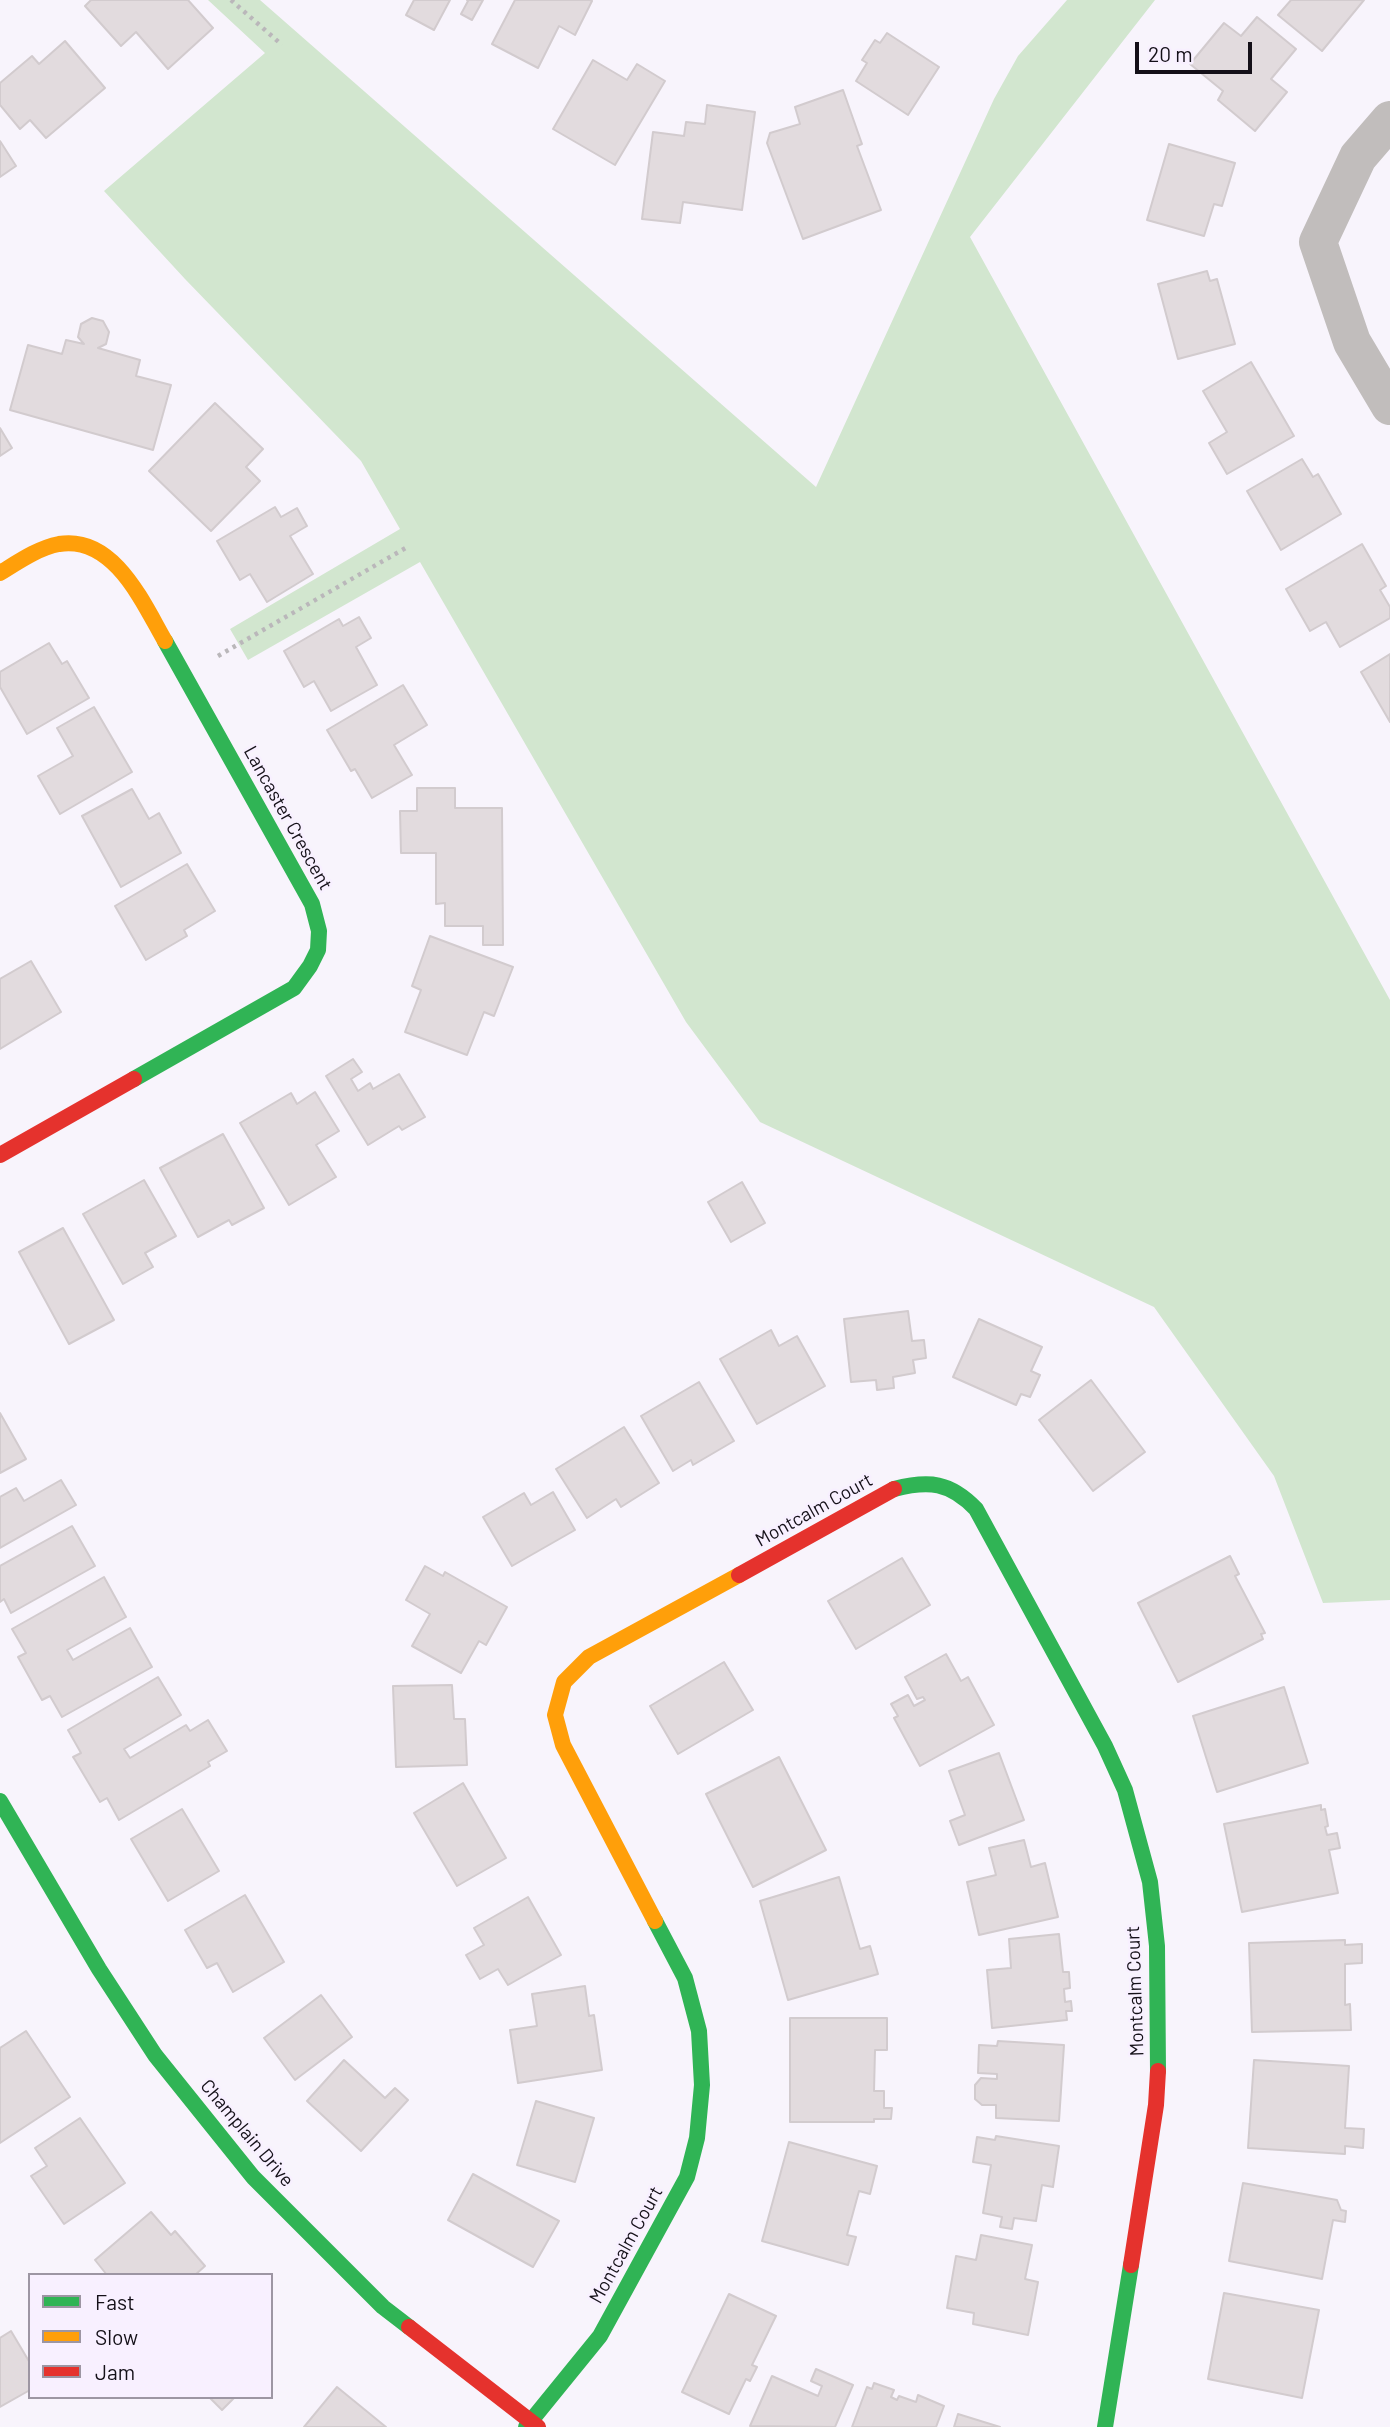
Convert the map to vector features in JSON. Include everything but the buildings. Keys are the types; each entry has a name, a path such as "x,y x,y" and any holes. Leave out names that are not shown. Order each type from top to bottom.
{"street":[{"path":"1390,120 1358,157 1318,242 1352,342 1390,406"},
{"name":"Lancaster Crescent","path":"0,573 46,548 73,543 96,549 120,568 138,593 312,904 321,943 316,961 294,988 0,1155"},
{"name":"Montcalm Court","path":"531,2425 600,2336 687,2177 697,2138 702,2085 699,2031 685,1978 563,1745 555,1716 564,1682 589,1657 895,1489 925,1483 950,1488 975,1507 981,1516 1105,1746 1125,1790 1150,1882 1157,1945 1156,2105 1105,2427"},
{"name":"Champlain Drive","path":"0,1801 99,1969 155,2055 253,2177 383,2306 531,2425"}],"path":[{"path":"231,0 282,45"},
{"path":"184,676 409,546"}],"green space":[{"path":"208,0 260,0 816,487 994,99 1018,56 1067,0 1155,0 970,237 1390,1000 1390,1600 1323,1603 1274,1476 1154,1307 760,1122 686,1022 420,562 248,660 230,629 400,529 361,461 104,191 265,53"}],"traffic: fast":[{"path":"134,1079 294,988 318,950 319,931 312,904 165,641"},
{"path":"894,1489 928,1484 948,1488 976,1509 1105,1746 1125,1790 1150,1882 1157,1946 1158,2071"},
{"path":"0,1801 99,1969 155,2055 253,2177 383,2307 409,2327"},
{"path":"526,2427 600,2336 687,2177 697,2138 702,2085 699,2031 685,1978 655,1921"},
{"path":"1105,2427 1131,2265"}],"traffic: slow":[{"path":"0,573 36,552 59,544 78,544 96,550 124,575 165,641"},
{"path":"655,1921 563,1745 555,1715 564,1682 589,1657 739,1575"}],"traffic: jam":[{"path":"0,1155 134,1079"},
{"path":"739,1575 894,1489"},
{"path":"1131,2265 1156,2105 1158,2071"},
{"path":"409,2327 538,2427"}]}
